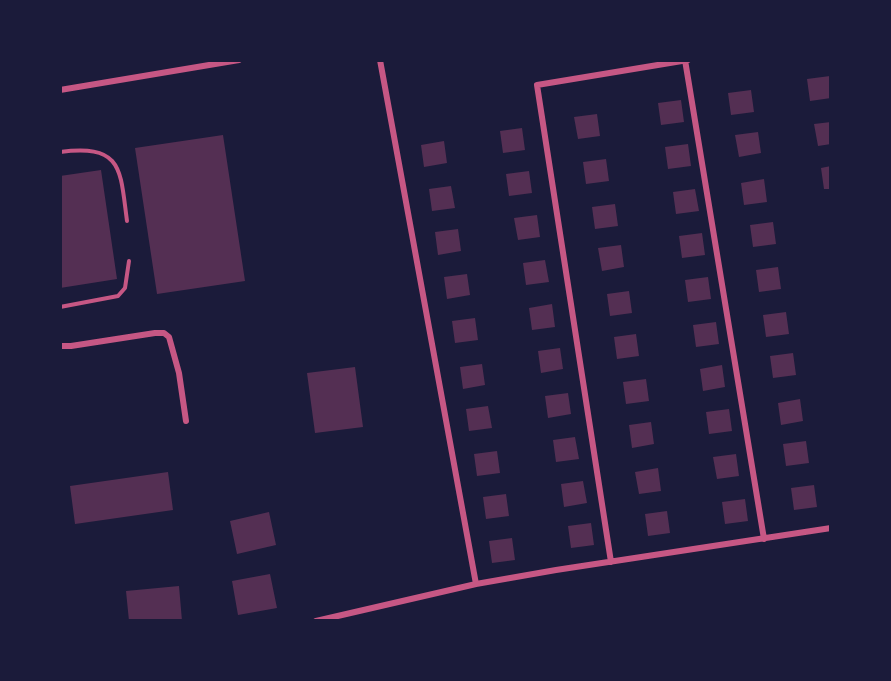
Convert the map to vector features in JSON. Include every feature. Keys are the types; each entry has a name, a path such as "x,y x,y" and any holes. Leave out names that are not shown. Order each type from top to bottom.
{"street":[{"path":"60,90 238,60"},
{"path":"380,60 476,584"},
{"path":"611,562 537,85 686,60 764,539"},
{"path":"60,346 164,333 169,337 179,373 186,421"},
{"path":"316,621 476,584 831,528"}],"lane":[{"path":"60,152 78,150 100,152 112,159 122,178 127,221"},
{"path":"60,307 118,296 125,288 129,261"}],"building":[{"path":"830,76 831,98 810,101 807,79"},
{"path":"751,90 754,112 731,115 728,93"},
{"path":"681,100 684,122 661,125 658,103"},
{"path":"597,114 600,136 578,139 574,117"},
{"path":"831,122 831,144 818,146 814,124"},
{"path":"522,128 525,150 503,153 500,131"},
{"path":"758,132 761,153 739,157 735,135"},
{"path":"223,135 245,281 157,294 135,148"},
{"path":"444,141 447,163 424,167 421,145"},
{"path":"688,144 691,166 668,169 665,147"},
{"path":"606,159 609,181 586,184 583,162"},
{"path":"831,166 831,189 824,189 821,168"},
{"path":"101,170 117,279 60,288 60,176"},
{"path":"529,171 532,193 509,196 506,174"},
{"path":"764,179 767,202 744,205 741,183"},
{"path":"451,186 455,208 432,211 429,189"},
{"path":"695,189 699,211 676,214 673,192"},
{"path":"615,204 618,226 595,229 592,207"},
{"path":"537,215 540,237 518,240 514,218"},
{"path":"773,222 776,244 753,247 750,225"},
{"path":"458,229 461,251 438,255 435,232"},
{"path":"702,233 705,255 682,258 679,236"},
{"path":"621,245 624,267 602,271 598,248"},
{"path":"545,260 549,282 526,285 523,263"},
{"path":"778,267 781,289 759,292 756,270"},
{"path":"467,274 470,295 447,299 444,277"},
{"path":"708,277 711,299 688,302 685,280"},
{"path":"629,291 632,313 610,316 607,294"},
{"path":"552,304 555,327 532,330 529,308"},
{"path":"786,312 789,334 766,337 763,315"},
{"path":"475,318 478,340 455,343 452,321"},
{"path":"716,322 719,344 696,347 693,325"},
{"path":"636,334 639,356 617,359 614,337"},
{"path":"560,348 563,369 541,373 538,351"},
{"path":"793,353 796,375 773,378 770,356"},
{"path":"482,364 485,385 463,389 460,367"},
{"path":"722,365 725,387 703,391 700,369"},
{"path":"355,367 363,427 315,433 307,373"},
{"path":"646,379 649,401 626,404 623,382"},
{"path":"568,393 571,414 548,418 545,396"},
{"path":"800,399 803,421 781,425 778,403"},
{"path":"488,406 492,428 469,431 466,409"},
{"path":"729,409 732,431 709,434 706,412"},
{"path":"651,422 654,444 632,448 629,425"},
{"path":"575,437 579,459 556,462 553,440"},
{"path":"806,441 809,463 786,466 783,444"},
{"path":"497,451 500,473 477,476 474,454"},
{"path":"736,454 739,476 717,479 713,457"},
{"path":"658,468 661,491 639,494 635,472"},
{"path":"168,472 173,510 75,524 70,486"},
{"path":"583,481 587,503 564,507 561,484"},
{"path":"814,485 817,507 794,510 791,488"},
{"path":"506,494 509,516 486,519 483,497"},
{"path":"745,499 748,521 725,524 722,502"},
{"path":"667,511 670,533 648,536 645,514"},
{"path":"269,512 276,545 237,554 230,521"},
{"path":"591,523 594,545 571,548 568,526"},
{"path":"512,538 515,560 492,563 489,541"},
{"path":"270,574 277,608 238,615 232,581"},
{"path":"179,586 182,621 129,621 126,591"}]}
